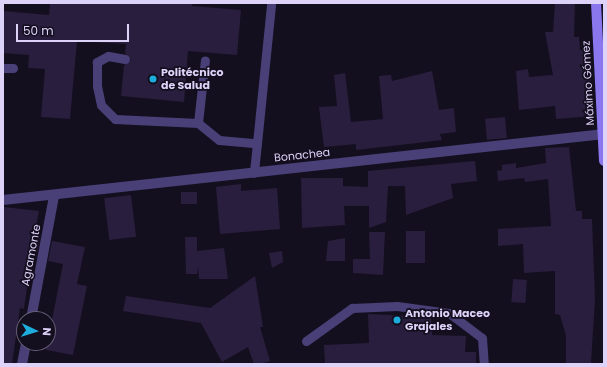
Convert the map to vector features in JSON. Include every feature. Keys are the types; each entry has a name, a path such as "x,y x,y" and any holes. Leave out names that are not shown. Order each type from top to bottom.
{"street":[{"name":"Máximo Gómez","path":"596,3 604,134 604,161"},
{"name":"Bonachea","path":"3,200 54,196 604,134"},
{"name":"Agramonte","path":"32,311 54,196"},
{"path":"22,364 24,351"}],"lane":[{"path":"254,173 271,5"},
{"path":"125,59 108,56 97,62 96,86 102,105 115,119 198,123 219,140 257,143"},
{"path":"198,123 205,60"},
{"path":"3,68 13,68"},
{"path":"306,341 352,308 405,307 448,313 482,338 484,364"}],"building":[{"path":"50,3 192,3 192,6 241,10 237,55 188,51 184,102 121,96 124,65 131,60 125,53 126,44 77,41 70,119 41,117 45,69 28,68 29,55 3,53 3,11 49,15"},
{"path":"555,3 575,3 574,37 579,37 580,50 585,50 586,62 589,61 594,116 556,119 555,106 519,110 516,71 528,69 529,77 553,75 545,32 553,32"},
{"path":"432,71 439,110 454,108 456,132 440,134 442,140 356,150 356,144 324,147 319,107 337,106 334,75 345,73 351,122 383,119 379,76 391,75 392,81"},
{"path":"505,117 507,138 487,140 485,119"},
{"path":"569,147 576,211 582,211 582,219 592,219 595,299 591,363 566,363 566,336 560,315 555,314 555,271 524,273 523,244 498,246 498,229 551,226 548,179 525,182 524,178 498,181 497,171 502,170 502,165 516,163 516,168 546,163 545,148"},
{"path":"475,161 477,181 451,184 453,198 406,215 405,186 388,186 386,222 369,228 369,206 344,206 345,225 302,228 301,178 343,178 343,186 368,187 368,171"},
{"path":"241,184 241,191 277,188 280,229 220,234 216,187"},
{"path":"181,192 197,192 197,204 181,204"},
{"path":"131,195 136,237 109,240 104,198"},
{"path":"4,207 39,211 34,237 40,238 36,259 31,258 24,309 20,308 20,311 16,311 16,336 12,364 3,364"},
{"path":"406,231 425,231 425,263 406,263"},
{"path":"369,232 385,232 383,275 353,273 353,259 370,259"},
{"path":"185,237 197,237 197,251 224,248 228,279 199,279 198,267 197,274 186,274"},
{"path":"345,238 345,261 326,261 328,241"},
{"path":"52,241 85,247 77,284 87,286 73,355 51,351 56,351 56,311 54,311 63,264 48,261"},
{"path":"282,251 283,262 272,268 269,253"},
{"path":"255,276 263,327 260,327 270,361 260,364 254,364 248,347 222,362 201,323 123,311 126,296 210,308"},
{"path":"513,279 527,280 525,303 511,302"},
{"path":"368,314 431,317 432,335 466,336 465,352 476,352 476,364 325,364 324,345 369,343"}],"place":[{"name":"Politécnico de Salud","path":"153,79"},
{"name":"Antonio Maceo Grajales","path":"397,320"}]}
